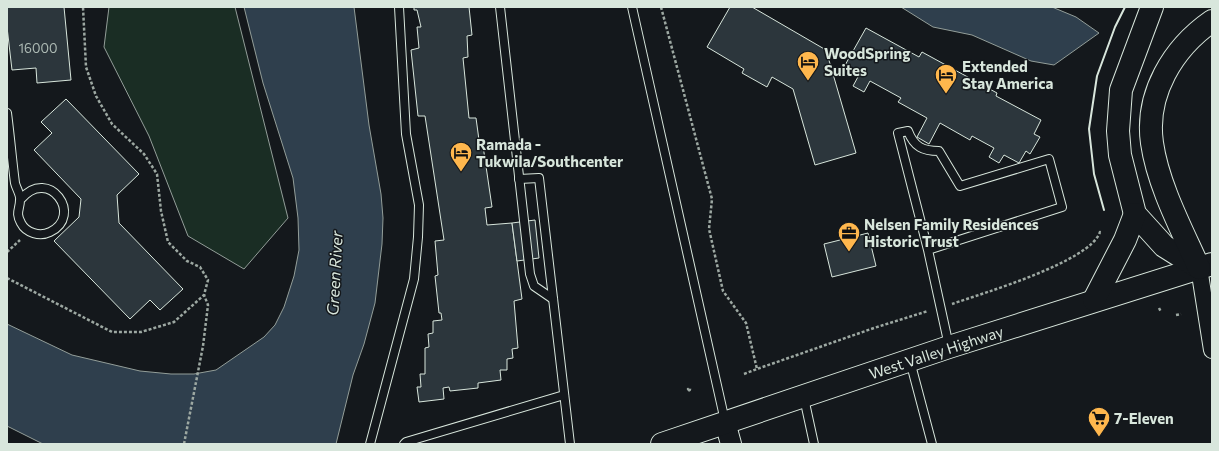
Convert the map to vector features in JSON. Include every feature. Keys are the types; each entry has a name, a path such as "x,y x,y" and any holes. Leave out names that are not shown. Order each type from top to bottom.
{"main road":[{"path":"1152,7 1121,90 1118,131 1120,155 1135,214 1164,246 1205,266"},
{"path":"1205,266 1161,180 1152,143 1152,123 1158,90 1172,59 1187,41 1212,21"},
{"path":"1094,300 1125,240 1135,214"},
{"name":"West Valley Highway","path":"662,444 949,346 1205,266"}],"street":[{"path":"1205,266 1212,350"},
{"path":"725,422 731,444"}],"lane":[{"path":"370,444 414,280 418,237 419,206 406,134 399,7"},
{"path":"500,7 530,274 534,286 553,299"},
{"path":"632,7 725,422"},
{"path":"7,113 15,183 21,199"},
{"path":"928,250 1062,207 1048,159 960,186 939,151 928,151 913,143 908,131 898,133 928,250 949,346"},
{"path":"519,179 539,178 570,444"},
{"path":"35,188 44,188 53,191 60,197 64,205 64,214 61,223 55,230 47,234 29,232 22,225 18,217 18,208 21,199 26,192 35,188"},
{"path":"910,360 932,444"},
{"path":"404,444 406,442 564,395"},
{"path":"804,396 814,444"}],"path":[{"path":"7,278 112,332 141,332 174,322 204,295 208,280 200,267 187,261 168,242 161,211 157,174 144,154 112,124 96,96 86,67 82,7"},
{"path":"661,7 712,199 709,229 723,291 746,323 757,369"},
{"path":"7,252 29,232"},
{"path":"744,374 874,328 940,308 1032,277 1065,261 1097,239 1100,232 1102,233"},
{"path":"184,444 203,346 208,305 204,295"},
{"path":"1159,308 1161,312"},
{"path":"1176,315 1181,314"}],"green space":[{"path":"109,7 235,7 288,218 244,269 188,236 149,136 104,47"}],"water":[{"name":"Green River","path":"244,7 354,7 369,125 381,194 383,218 382,244 375,303 364,344 353,375 336,444 43,444 7,426 7,324 72,355 140,371 171,374 194,374 216,370 264,337 275,325 284,307 294,276 299,250 298,218 293,178 263,83"},
{"path":"901,7 1052,7 1076,17 1099,33 1054,65 1031,61 972,35 933,27"}],"building":[{"path":"7,7 64,7 71,80 37,83 36,68 12,70 7,27"},
{"name":"Ramada - Tukwila/Southcenter","path":"414,7 469,7 472,35 467,36 468,57 463,58 469,118 476,118 479,140 482,139 492,207 485,208 487,225 512,223 522,299 514,301 518,348 512,349 513,358 507,359 507,370 500,370 501,380 478,383 478,388 450,391 449,387 443,388 444,399 419,402 417,387 421,387 420,374 425,374 425,348 429,347 428,334 433,333 433,321 442,320 441,313 439,313 435,276 438,275 435,241 444,240 425,116 418,116 411,50 419,48 417,27 421,27 417,10 414,10"},
{"name":"WoodSpring Suites","path":"730,7 752,7 826,50 856,153 815,165 793,89 772,77 767,87 742,73 744,69 707,47"},
{"name":"Extended Stay America","path":"866,28 919,57 922,52 997,93 996,96 1041,120 1034,134 1040,137 1030,154 1026,151 1019,163 1004,155 999,163 989,157 994,148 972,136 970,140 940,123 929,144 917,137 927,118 898,102 901,98 870,81 864,92 853,86 859,75 844,67"},
{"path":"66,99 139,174 117,195 119,223 183,289 160,310 150,300 130,319 54,241 79,217 81,199 34,150 52,133 41,122"},
{"path":"535,220 539,258 517,261 512,223"},
{"path":"868,233 876,266 832,277 824,244"}],"wall":[{"path":"1104,210 1094,174 1089,129 1097,76 1115,27 1125,7"}],"place":[{"name":"WoodSpring Suites","path":"808,82"},
{"name":"Extended Stay America","path":"946,94"},
{"name":"Ramada - Tukwila/Southcenter","path":"461,172"},
{"name":"Nelsen Family Residences Historic Trust","path":"849,252"},
{"name":"7-Eleven","path":"1099,438"}]}
